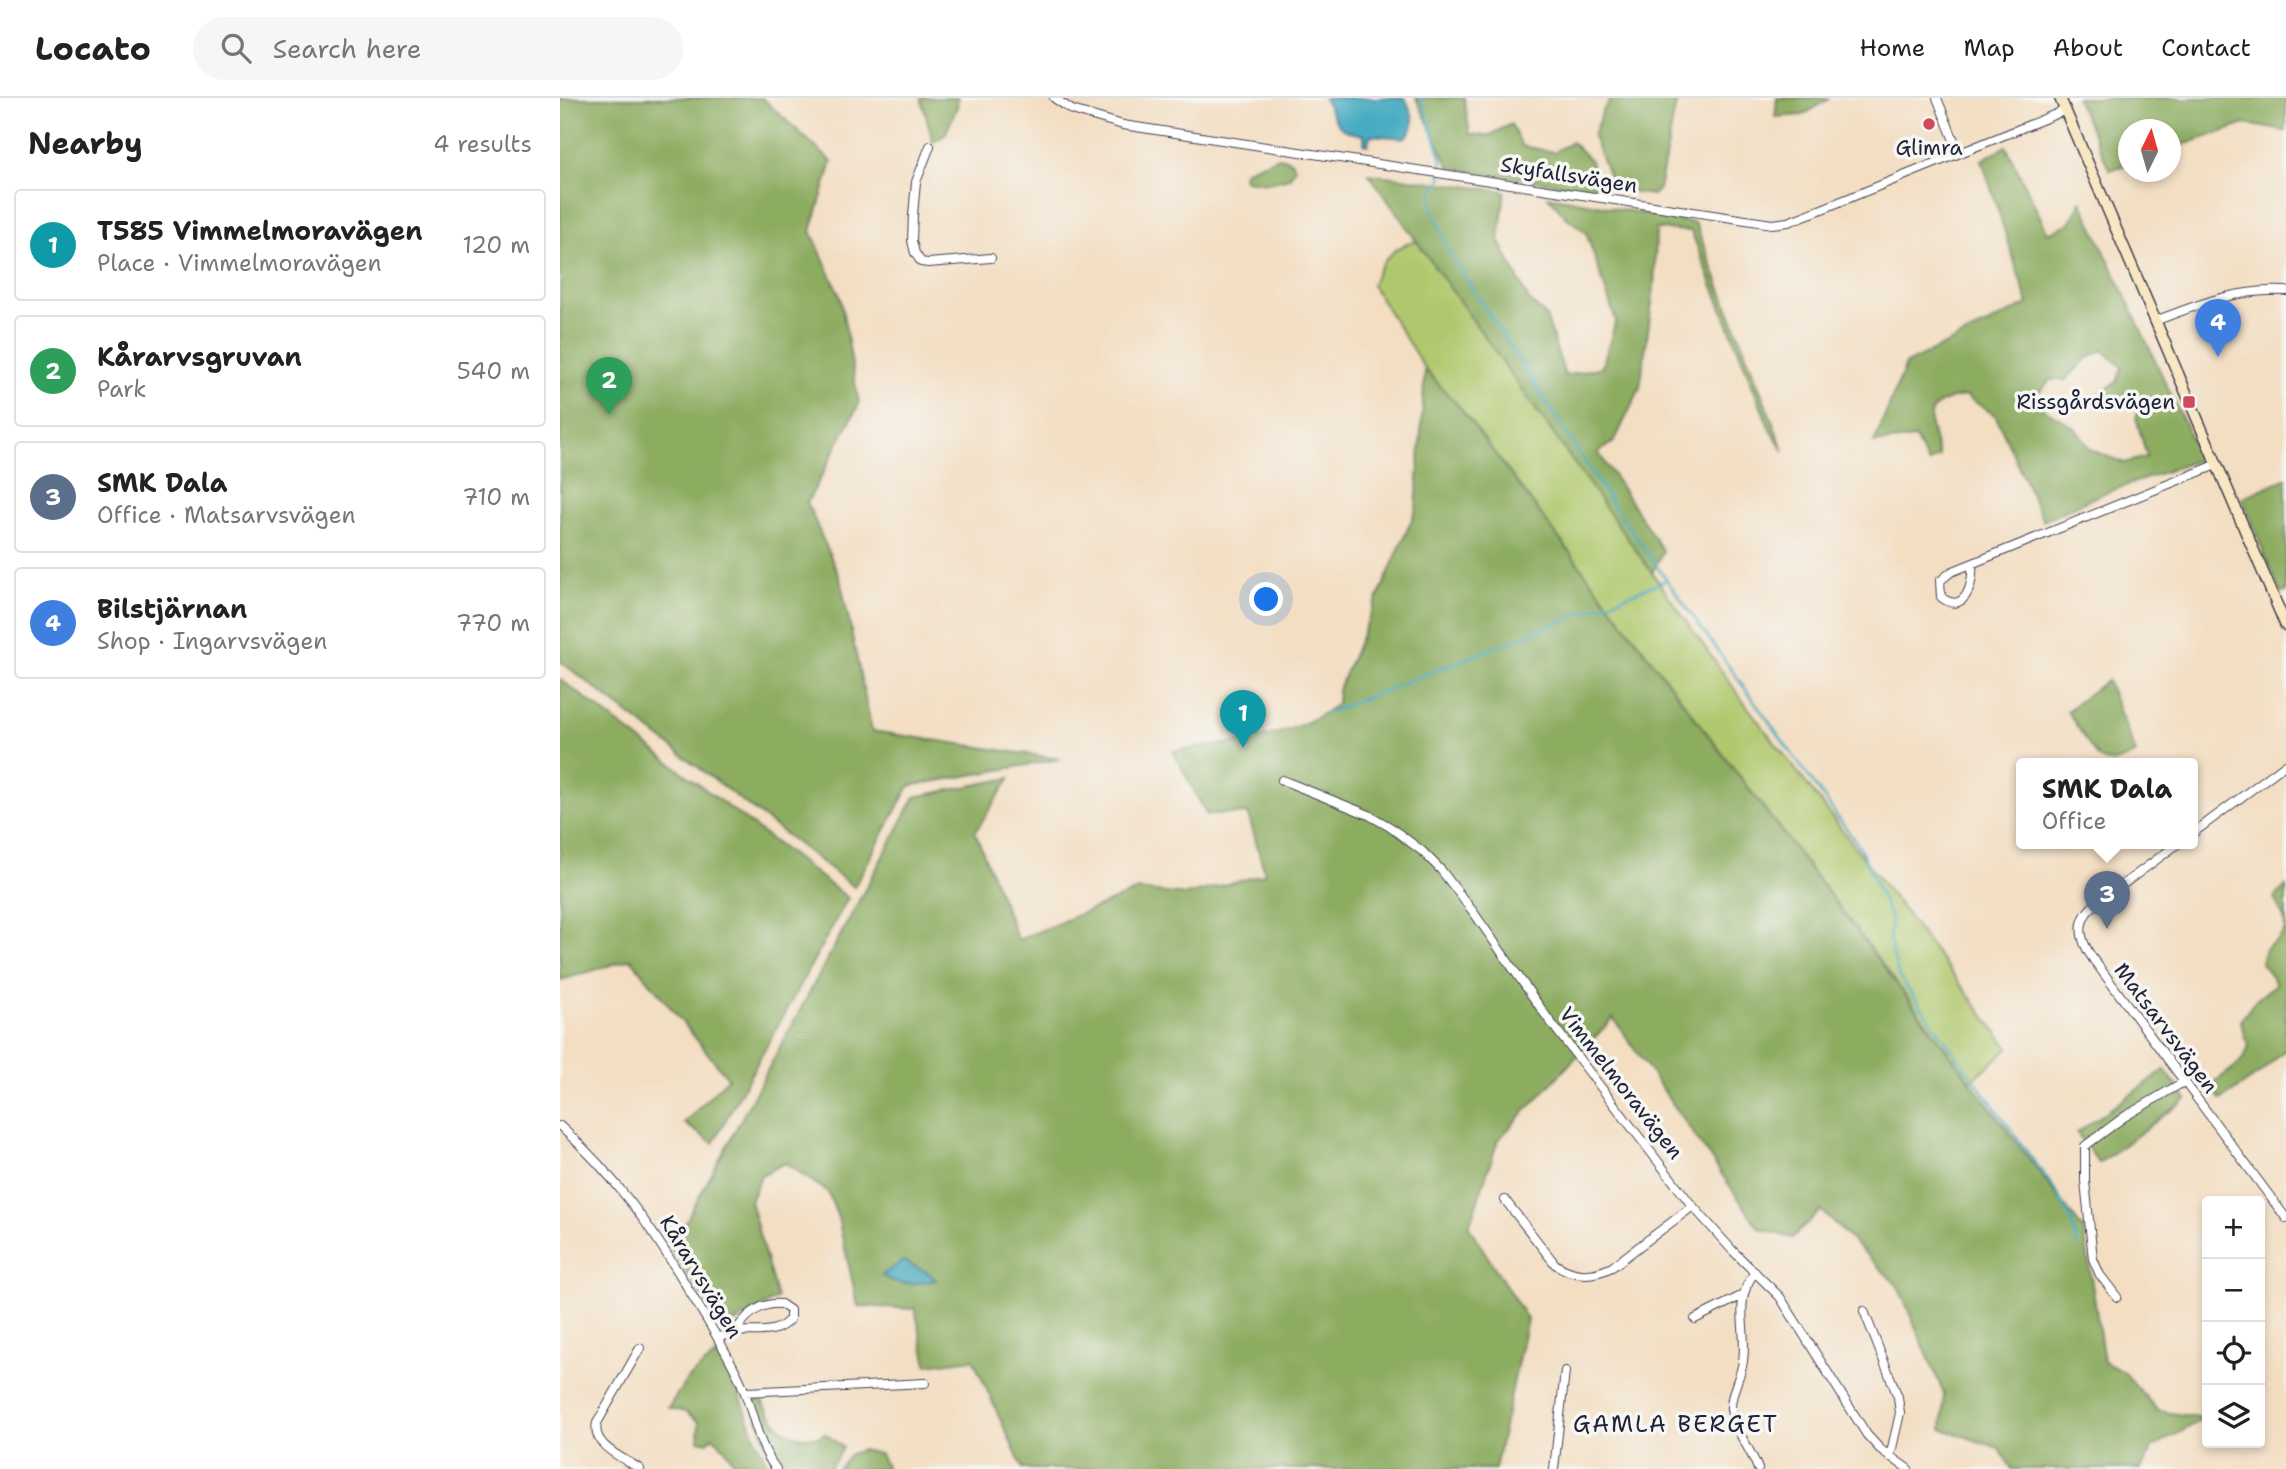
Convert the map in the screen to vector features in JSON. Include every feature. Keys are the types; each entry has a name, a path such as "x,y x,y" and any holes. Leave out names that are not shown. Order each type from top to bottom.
{"street":[{"name":"Skyfallsvägen","path":"1054,98 1072,110 1122,125 1772,224 1788,222 1822,209 2066,110"},
{"path":"1937,98 1959,153"},
{"path":"2060,98 2286,626"},
{"path":"930,146 916,182 912,241 915,253 921,262 928,263 991,258"},
{"path":"2155,321 2228,295 2251,291 2286,291"},
{"path":"1972,564 1970,588 1963,599 1945,601 1941,597 1939,586 1943,578 1972,564 2216,465"},
{"path":"2198,829 2286,764"},
{"name":"Vimmelmoravägen","path":"1282,780 1369,815 1422,851 1441,870 1549,1020 1693,1206 1780,1297 1855,1418 1875,1445 1908,1469"},
{"name":"Matsarvsvägen","path":"2171,849 2091,908 2082,920 2081,936 2089,953 2286,1218"},
{"path":"2118,1297 2101,1275 2093,1259 2085,1181 2085,1146 2124,1117 2185,1081"},
{"name":"Kårarvsvägen","path":"560,1126 596,1161 642,1215 669,1255 718,1338 745,1392 758,1436 776,1469"},
{"path":"1505,1200 1555,1264 1580,1275 1597,1273 1612,1267 1693,1206"},
{"path":"1755,1272 1746,1283 1743,1295 1743,1357 1731,1408 1758,1469"},
{"path":"1695,1319 1743,1295"},
{"path":"718,1338 735,1332 775,1329 790,1319 790,1310 781,1304 763,1306 746,1317 735,1332"},
{"path":"1864,1311 1898,1397 1900,1413 1890,1457"},
{"path":"640,1348 595,1430 602,1444 640,1469"},
{"path":"1554,1469 1565,1371"},
{"path":"745,1392 925,1383"}],"green space":[{"path":"560,98 762,98 832,162 811,231 840,296 859,404 807,503 840,578 872,731 1060,759 909,786 854,887 560,661"},
{"path":"921,98 958,98 945,135 933,142"},
{"path":"1416,98 1464,98 1470,134 1488,136 1511,124 1522,146 1554,152 1572,142 1591,161 1597,190 1450,168"},
{"path":"1612,98 1677,98 1659,189 1653,195 1617,190 1611,182 1593,136 1602,112"},
{"path":"1777,98 1829,99 1803,115 1775,117"},
{"path":"2076,98 2286,98 2286,131 2245,124 2181,146 2181,119 2118,119 2118,167 2110,170"},
{"path":"2006,146 2048,233 2070,223 2081,201 2201,459 2099,495 2043,521 1996,416 1966,396 1951,399 1934,408 1931,415 1932,433 1939,456 1928,463 1915,438 1874,443 1906,364 2028,304 1982,160","holes":["2103,350 2122,367 2117,382 2101,392 2105,402 2127,393 2142,406 2136,417 2147,457 2124,463 2091,450 2075,428 2031,401 2050,380 2066,380 2085,360"]},
{"path":"1279,157 1289,160 1294,166 1289,178 1268,183 1244,180 1246,170"},
{"path":"1369,174 1505,191 1499,240 1528,299 1546,316 1565,376 1602,367 1616,321 1586,232 1567,218 1548,196 1695,223 1784,451 1769,427 1691,231 1656,229 1654,288 1640,388 1614,442 1598,452 1663,551 1652,573"},
{"path":"1417,241 1743,701 2009,1048 1971,1081 1461,409 1425,369 1372,285 1388,256 1401,246"},
{"path":"1425,369 1461,409 2084,1231 2104,1362 2125,1373 2158,1411 2202,1418 2202,1420 2152,1448 2141,1469 2012,1469 1999,1448 1942,1429 1944,1394 1898,1286 1821,1210 1792,1238 1759,1228 1613,1018 1498,1140 1469,1227 1527,1319 1495,1469 1023,1469 973,1359 927,1365 915,1309 858,1306 838,1218 828,1192 785,1163 761,1175 750,1201 777,1298 724,1329 671,1249 915,797 1010,778 975,832 1018,940 1138,890 1186,895 1265,874 1248,813 1207,815 1173,751 1279,733 1319,716 1337,704 1338,690 1416,510"},
{"path":"2286,478 2286,592 2280,593 2242,498"},
{"path":"560,679 848,898 713,1143 684,1123 728,1078 631,959 561,980 560,978"},
{"path":"2107,680 2136,753 2126,758 2098,758 2067,711"},
{"path":"2286,886 2286,1049 2260,1073 2221,1100 2209,1086 2233,1068 2247,1052 2249,1045 2241,1020 2255,1001 2276,984 2261,962 2266,948 2278,940 2285,930 2284,918 2274,898"},
{"path":"2165,1070 2187,1099 2099,1163 2077,1133"},
{"path":"720,1352 771,1469 758,1469 753,1464 742,1461 736,1464 724,1447 712,1437 708,1442 698,1440 699,1422 686,1412 668,1408 688,1378"},
{"path":"761,1400 785,1431 808,1437 825,1433 843,1448 829,1469 783,1469 767,1448 753,1402"},
{"path":"862,1450 880,1454 887,1469 838,1469 850,1454"}],"water":[{"path":"1324,98 1405,98 1413,119 1412,129 1404,138 1370,135 1368,145 1364,144 1364,135 1347,131 1338,124"},
{"path":"903,1261 929,1273 936,1280 901,1283 882,1275"}],"waterway":[{"path":"1421,98 1442,159 1441,179 1432,190 1431,204 1449,252 1617,511 1860,848 1891,919 1889,939 1899,977 2056,1191 2071,1219 2078,1245"},
{"path":"1325,714 1664,581"}],"place":[{"name":"Glimra","path":"1929,124"},
{"name":"Bilstjärnan","path":"2218,357"},
{"name":"Rissgårdsvägen","path":"2189,402"},
{"name":"Kårarvsgruvan","path":"609,415"},
{"name":"T585 Vimmelmoravägen","path":"1243,748"},
{"name":"SMK Dala","path":"2107,929"}],"district":[{"name":"GAMLA BERGET","path":"1676,1424"}]}
